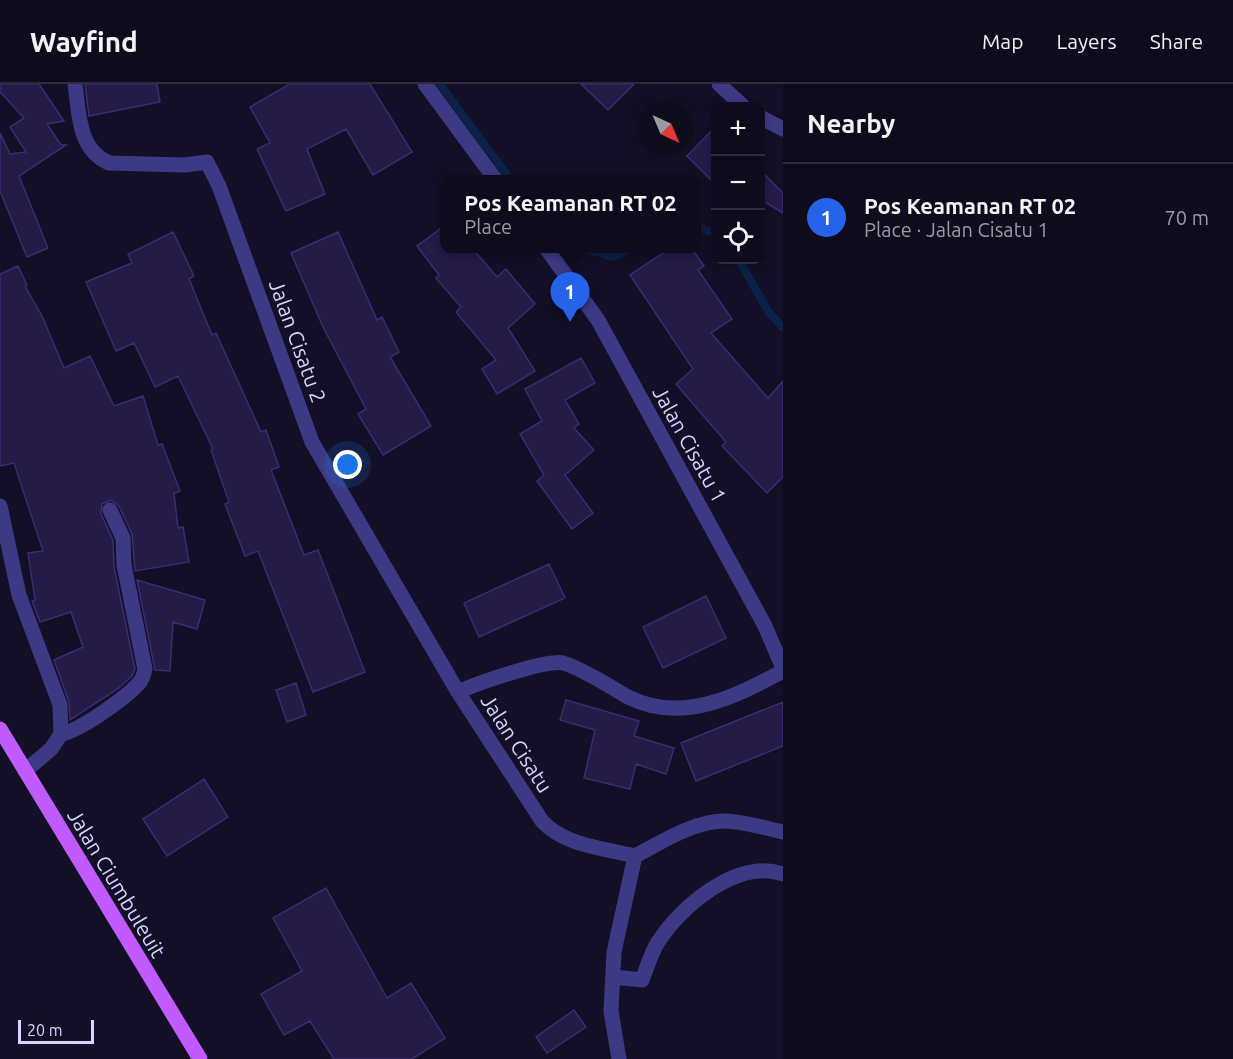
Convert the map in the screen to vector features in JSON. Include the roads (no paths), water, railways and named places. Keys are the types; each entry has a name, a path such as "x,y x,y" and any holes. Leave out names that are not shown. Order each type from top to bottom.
{"main road":[{"name":"Jalan Ciumbuleuit","path":"0,729 200,1059"}],"street":[{"name":"Jalan Cisatu 2","path":"75,84 82,132 91,150 99,159 109,163 185,165 207,162 219,186 312,442 458,692"},
{"path":"425,84 491,175"},
{"path":"719,84 739,102"},
{"path":"765,120 783,129"},
{"name":"Jalan Cisatu 1","path":"549,253 598,320 765,626 783,669"},
{"path":"0,506 24,614 60,705 61,734 51,749 25,771"},
{"path":"61,734 76,730 131,690 142,680 145,669 124,565 123,538 110,510"},
{"name":"Jalan Cisatu","path":"635,856 565,839 552,831 542,820 458,692 489,678 562,663 634,700 665,708 695,709 746,691 783,669"},
{"path":"619,1059 611,1011 613,977 621,915 635,856 682,832 707,824 726,821 783,832"},
{"path":"613,977 642,980 657,944 681,911 729,878 770,869 783,874"}],"waterway":[{"path":"440,84 507,175"},
{"path":"701,228 711,232"},
{"path":"600,253 613,257 621,253"},
{"path":"741,264 768,311 783,328"}],"place":[{"name":"Pos Keamanan RT 02","path":"570,322"}]}
